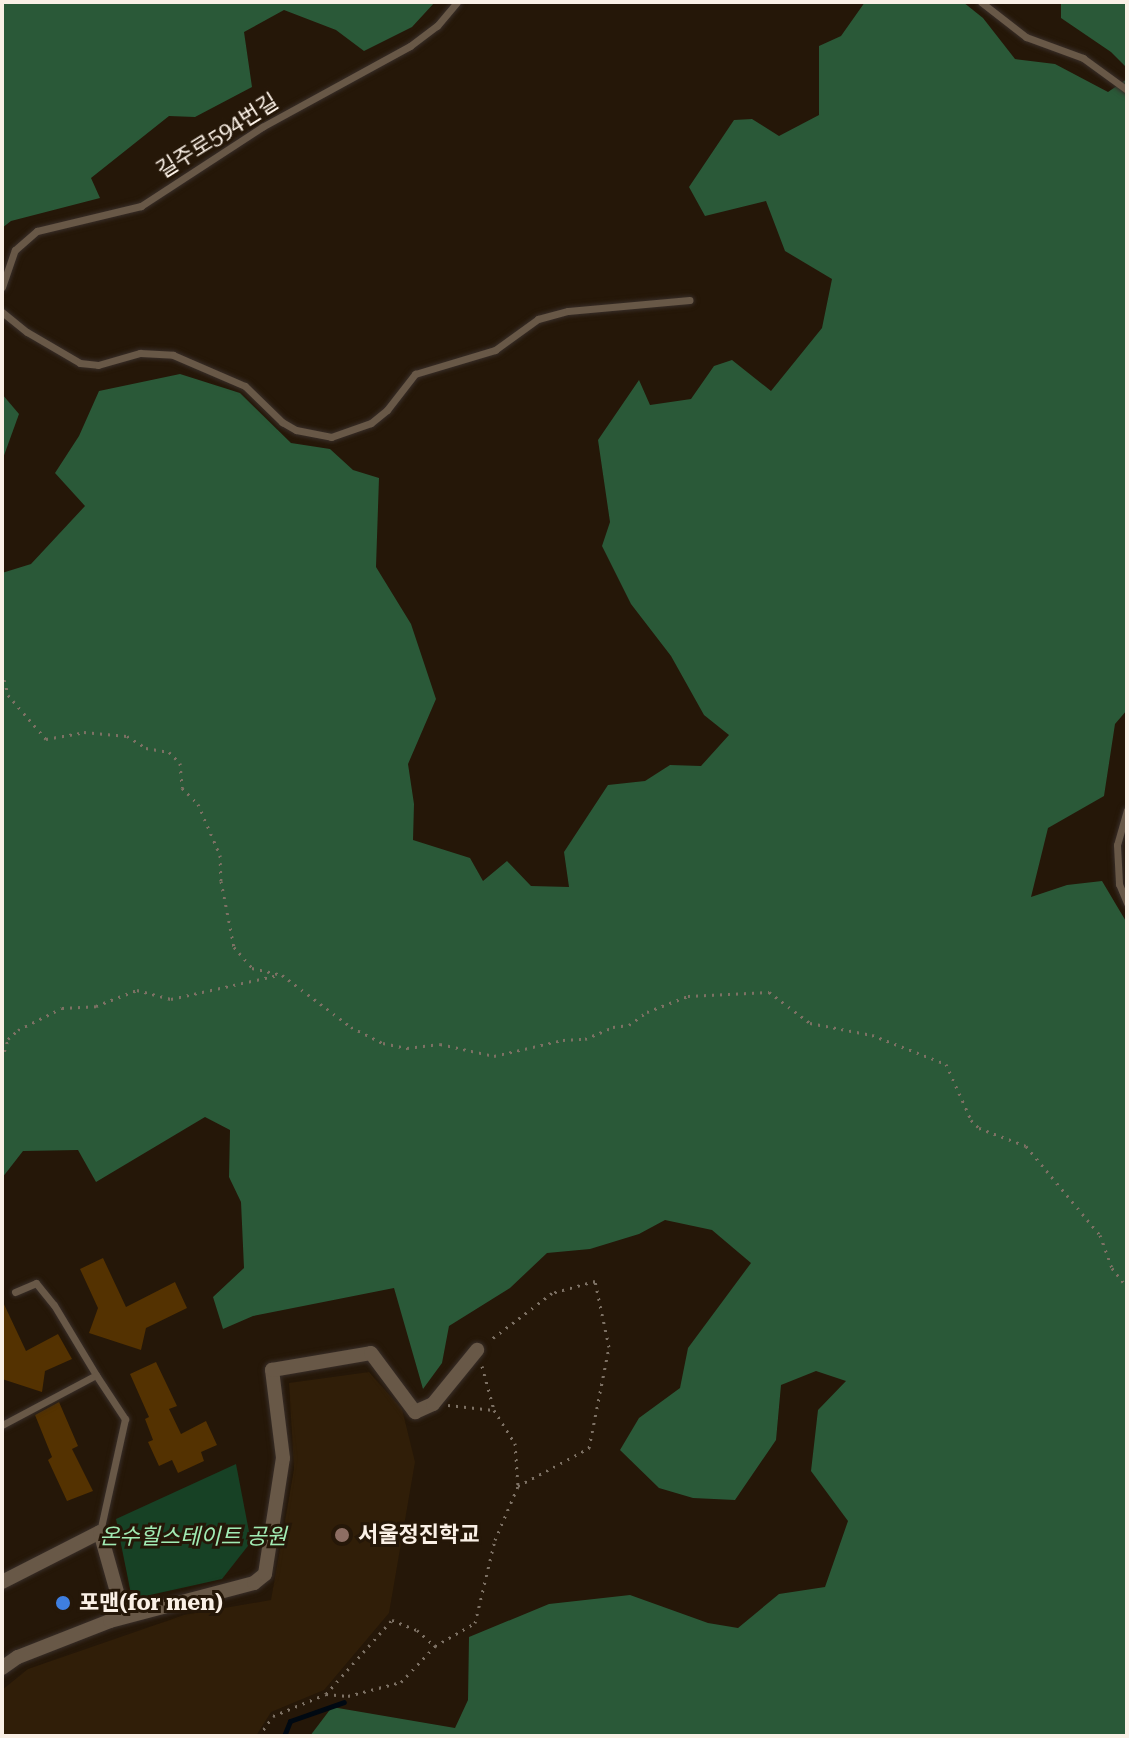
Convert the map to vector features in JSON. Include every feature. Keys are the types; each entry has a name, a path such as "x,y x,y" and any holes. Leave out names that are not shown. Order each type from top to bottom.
{"street":[{"path":"2,1668 18,1657 124,1617 254,1583 265,1574 283,1458 272,1370 371,1353 415,1412 433,1404 477,1350"},
{"path":"2,1582 100,1532 124,1617"}],"lane":[{"name":"길주로594번길","path":"2,287 15,250 37,231 141,206 262,127 410,46 437,26 457,2"},
{"path":"981,2 1026,37 1083,58 1127,90"},
{"path":"2,312 27,332 80,363 98,365 140,353 173,355 245,386 282,422 296,430 331,437 371,423 387,410 415,374 495,350 538,319 568,311 690,300"},
{"path":"1127,810 1117,845 1119,884 1127,903"},
{"path":"15,1292 36,1283 54,1305 125,1419 100,1532"},
{"path":"2,1425 96,1375"}],"path":[{"path":"2,672 8,695 46,739 84,732 127,736 146,748 169,752 180,763 182,788 198,804 220,855 221,881 234,947 252,968 282,975 351,1027 383,1043 407,1048 440,1044 494,1056 563,1040 585,1039 613,1027 629,1025 647,1012 688,996 769,992 810,1023 872,1035 946,1064 971,1120 979,1128 1026,1146 1100,1235 1112,1268 1127,1287"},
{"path":"2,1059 8,1039 18,1030 62,1008 96,1006 137,990 171,999 282,975"},
{"path":"326,1694 348,1696 401,1682 435,1646 475,1623 495,1540 518,1486 515,1443 494,1410 477,1350 552,1293 595,1281 609,1347 589,1448 518,1486"},
{"path":"433,1404 494,1410"},
{"path":"259,1736 273,1716 326,1694 392,1620 417,1630 435,1646"}],"shaded area":[{"name":"서울정진학교","path":"369,1372 402,1409 415,1462 389,1613 324,1690 271,1712 256,1736 2,1736 2,1690 28,1669 184,1615 271,1600 294,1469 289,1383"}],"green space":[{"path":"2,2 435,2 412,27 364,51 336,30 284,10 244,32 252,87 195,117 169,116 91,178 100,198 11,221 2,228"},
{"path":"865,2 963,2 983,18 1015,59 1055,64 1108,92 1127,79 1127,710 1115,724 1104,796 1048,828 1031,897 1067,885 1102,881 1127,923 1127,1736 310,1736 332,1707 455,1728 468,1700 469,1637 549,1604 630,1595 708,1623 738,1628 779,1594 825,1587 848,1521 811,1471 818,1410 846,1381 816,1371 781,1385 776,1440 735,1500 693,1498 659,1488 620,1450 639,1418 680,1388 688,1348 751,1263 712,1230 665,1220 639,1234 590,1249 547,1253 510,1288 449,1326 442,1363 423,1389 394,1288 253,1316 223,1329 213,1297 244,1268 241,1202 229,1177 230,1130 205,1117 96,1182 78,1150 23,1151 2,1178 2,573 31,564 85,506 55,473 79,436 99,391 180,374 240,393 291,443 330,449 353,470 379,478 376,567 411,624 436,699 408,764 414,804 413,840 470,858 483,881 507,861 531,886 569,887 564,852 608,785 645,781 670,765 701,766 729,735 704,715 671,656 631,604 602,546 610,522 598,440 639,380 650,405 691,399 714,366 732,360 771,391 822,328 832,279 785,251 766,201 705,216 689,187 734,120 752,119 779,136 819,115 819,46 841,36"},
{"path":"1061,2 1127,2 1127,68 1111,52 1061,18"},
{"path":"2,394 19,414 2,461"},
{"name":"온수힐스테이트 공원","path":"236,1464 251,1542 222,1579 132,1599 116,1519"}],"building":[{"path":"103,1258 126,1307 175,1282 187,1308 146,1328 141,1350 89,1333 98,1308 80,1269"},
{"path":"2,1300 26,1351 58,1334 72,1359 45,1371 42,1392 2,1379"},
{"path":"156,1362 177,1406 169,1409 181,1434 206,1421 217,1445 201,1452 204,1461 178,1473 172,1460 159,1466 148,1442 153,1440 145,1419 149,1417 130,1374"},
{"path":"59,1402 78,1446 72,1449 93,1491 67,1501 48,1460 52,1457 35,1415"}],"waterway":[{"path":"284,1736 290,1721 344,1702"}],"place":[{"name":"서울정진학교","path":"342,1535"},
{"name":"포맨(for men)","path":"63,1603"}]}
